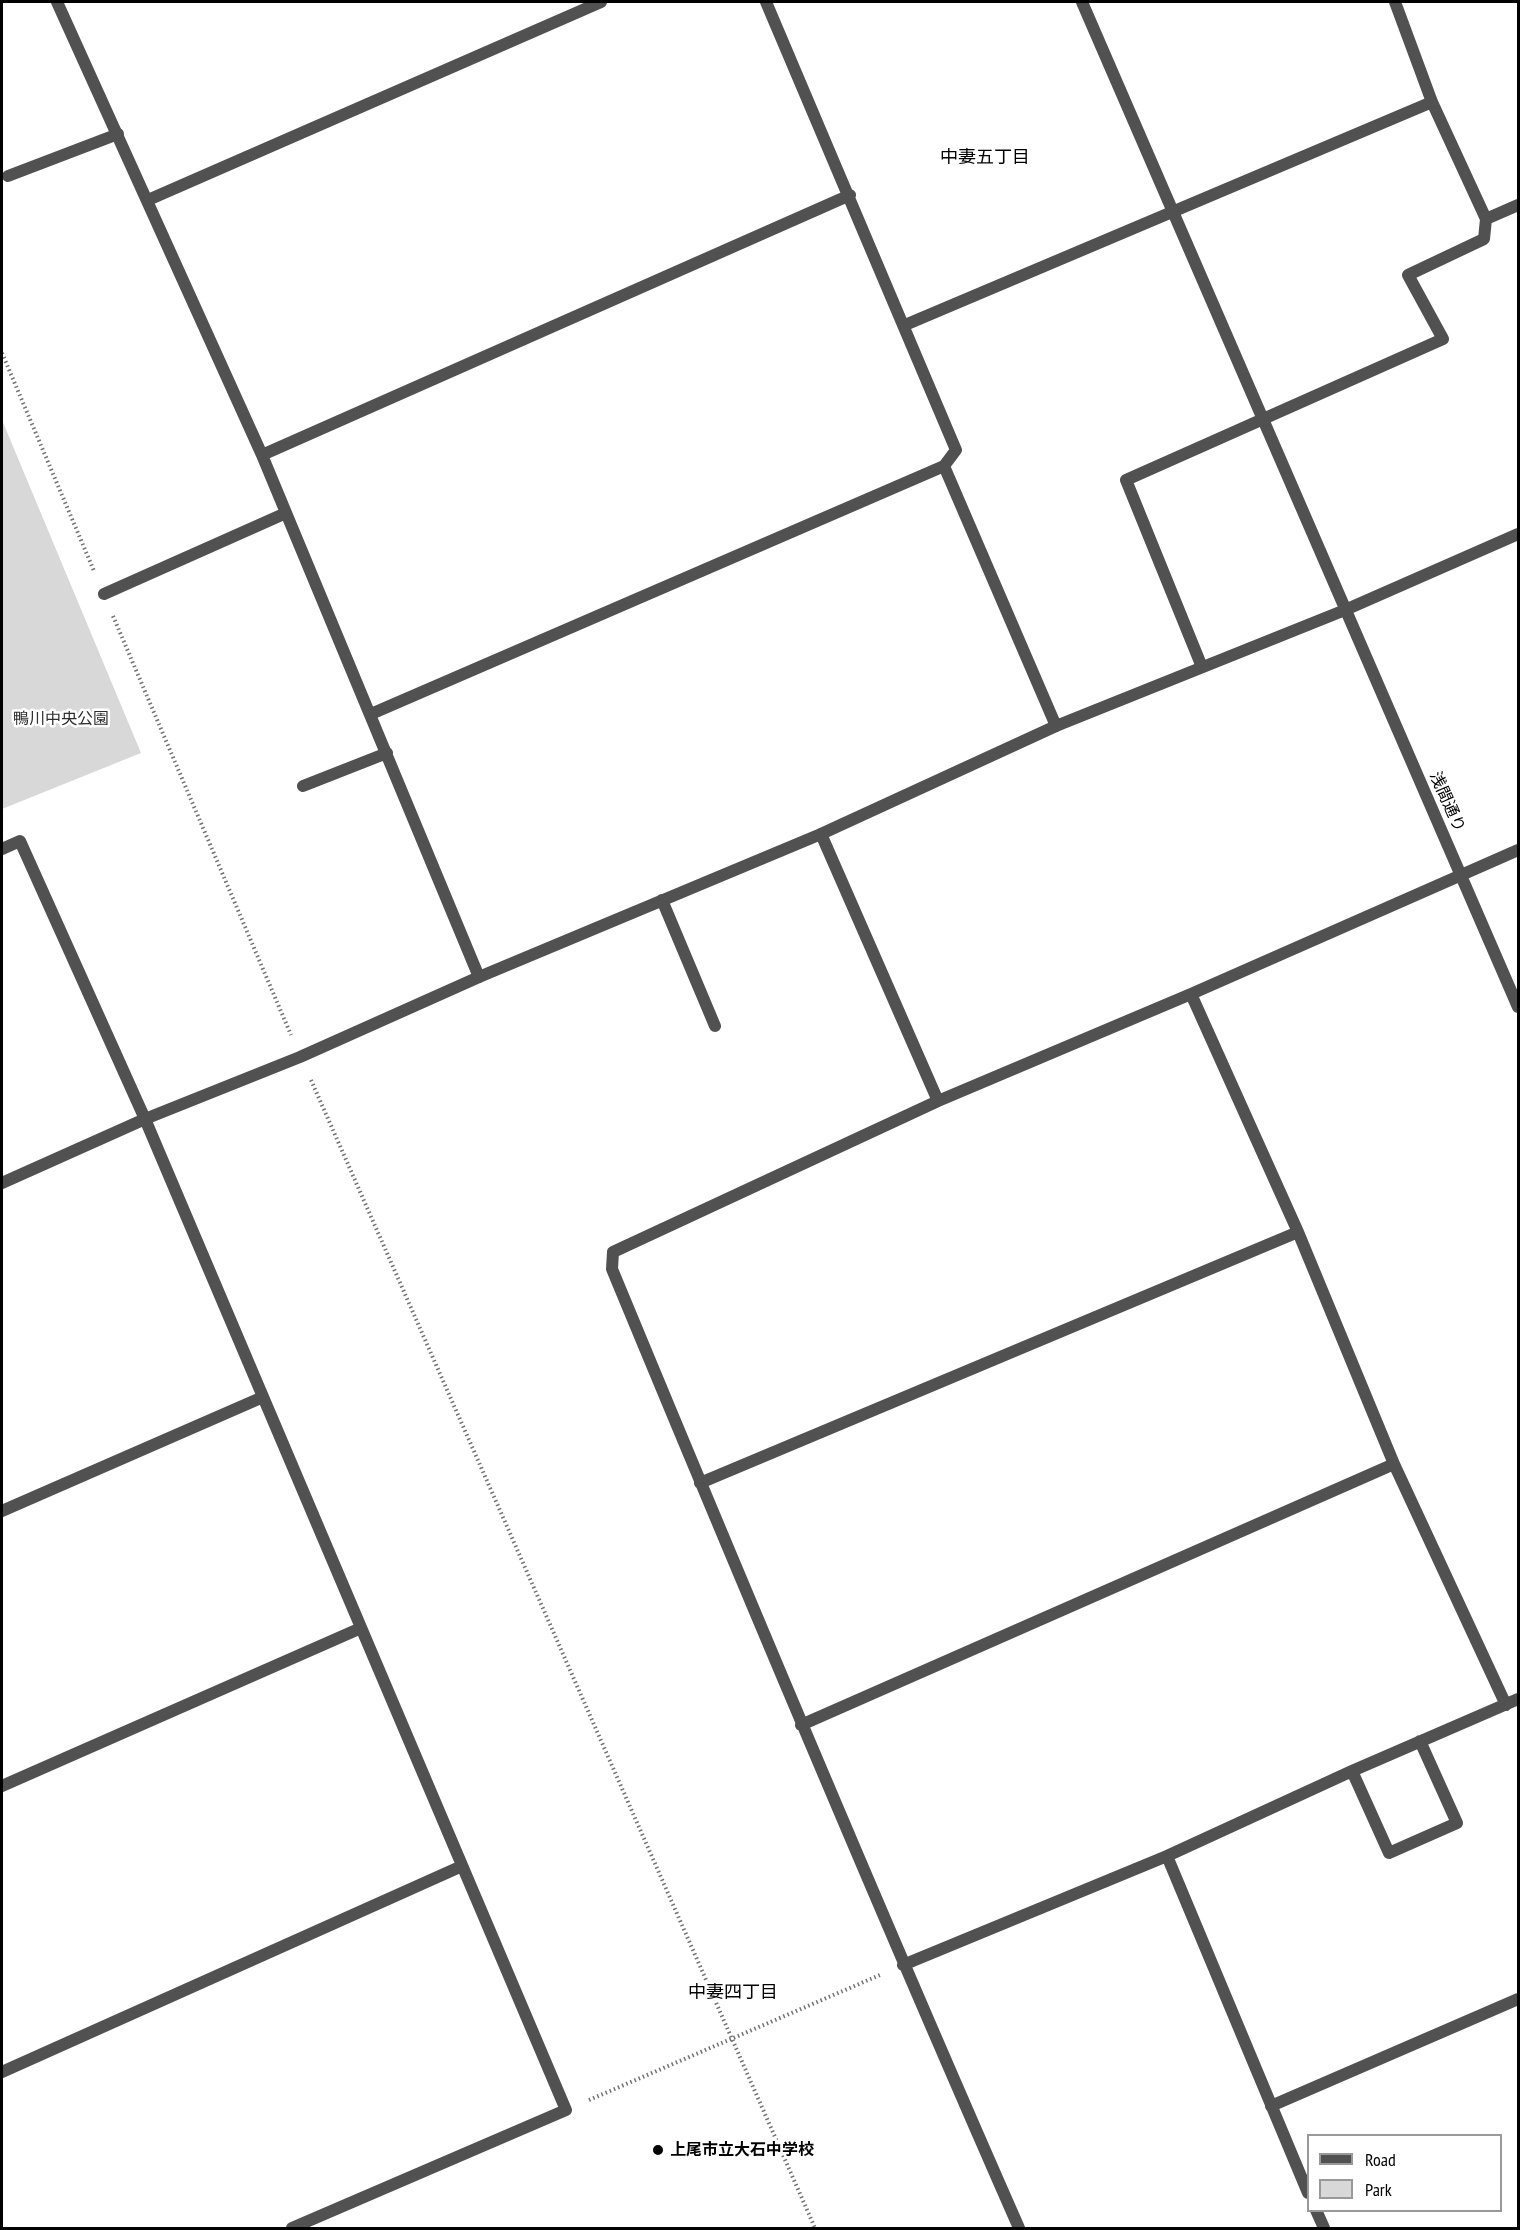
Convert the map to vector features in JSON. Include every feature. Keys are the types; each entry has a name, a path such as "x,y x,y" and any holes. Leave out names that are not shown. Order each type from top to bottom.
{"street":[{"path":"57,2 262,455 479,977"},
{"path":"148,200 601,2"},
{"path":"371,714 944,466 956,450 850,195 766,2"},
{"name":"浅間通り","path":"1082,2 1175,211 1518,1007"},
{"path":"1202,667 1126,480 1443,339 1408,275 1484,239 1486,219 1432,102 1395,2"},
{"path":"905,325 1432,102"},
{"path":"8,176 118,134"},
{"path":"262,455 850,195"},
{"path":"1486,219 1518,205"},
{"path":"944,466 1056,726"},
{"path":"104,594 286,513"},
{"path":"2,1183 145,1119 300,1057 479,977 821,834 1056,726 1345,610 1518,534"},
{"path":"303,786 387,753"},
{"path":"821,834 938,1101"},
{"path":"2,849 20,841 145,1119 566,2110 292,2229"},
{"path":"1019,2229 903,1965 700,1483 612,1269 613,1252 938,1101 1191,994 1518,850"},
{"path":"662,900 715,1026"},
{"path":"1191,994 1298,1232 1394,1464 1506,1705"},
{"path":"700,1483 1298,1232"},
{"path":"2,1511 263,1397"},
{"path":"801,1725 1394,1464"},
{"path":"2,1786 361,1628"},
{"path":"903,1965 1167,1856 1352,1771 1518,1699"},
{"path":"1352,1771 1389,1853 1457,1823 1420,1741"},
{"path":"1167,1856 1307,2191"},
{"path":"2,2072 462,1866"},
{"path":"1270,2106 1518,1999"},
{"path":"1316,2212 1324,2229"}],"path":[{"path":"2,353 300,1057 815,2229"},
{"path":"566,2110 903,1965"}],"green space":[{"name":"鴨川中央公園","path":"2,420 141,753 2,809"}],"place":[{"name":"上尾市立大石中学校","path":"658,2150"}],"district":[{"name":"中妻五丁目","path":"985,158"},
{"name":"中妻四丁目","path":"733,1993"}]}
